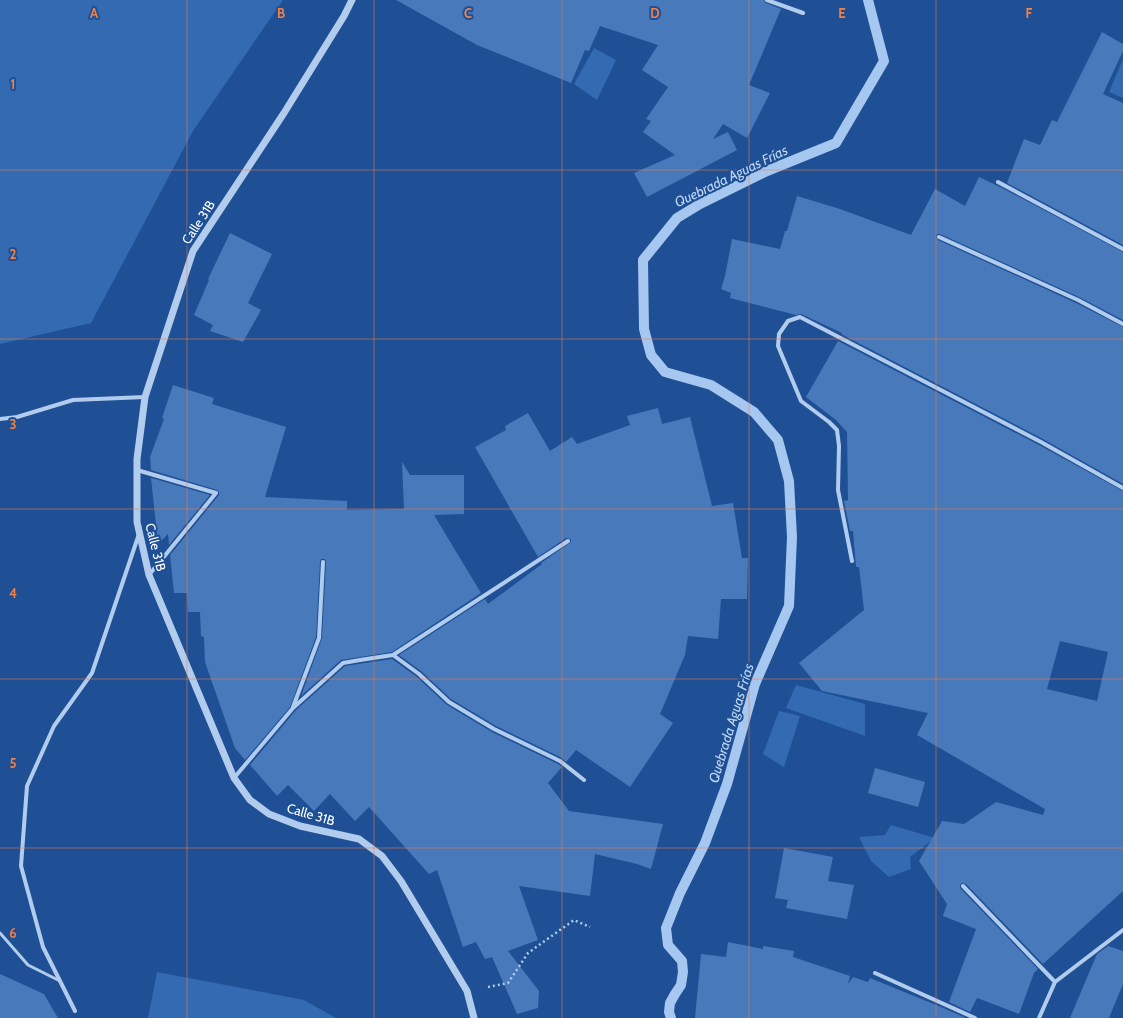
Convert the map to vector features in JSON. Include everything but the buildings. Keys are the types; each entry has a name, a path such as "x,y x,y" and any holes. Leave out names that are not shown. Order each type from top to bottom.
{"street":[{"name":"Calle 31B","path":"352,0 344,16 284,113 193,251 145,397 137,458 137,522 149,575 234,778 250,800 269,814 300,826 359,839 382,856 401,881 467,991 474,1018"},
{"path":"767,0 803,13"},
{"path":"998,182 1123,249"},
{"path":"939,237 1078,300 1123,324"},
{"path":"852,561 838,490 839,446 837,430 829,422 801,401 778,346 778,334 788,321 800,317 1041,442 1123,488"},
{"path":"0,419 17,417 73,400 145,397"},
{"path":"137,470 216,493 149,575"},
{"path":"75,1011 43,947 21,866 27,786 54,726 92,673 140,532"},
{"path":"234,778 293,708 343,663 393,655 568,541"},
{"path":"293,708 319,638 323,562"},
{"path":"393,655 419,674 449,702 494,729 560,761 584,780"},
{"path":"963,886 1055,982"},
{"path":"1039,1018 1055,982 1123,930"},
{"path":"875,973 975,1018"}],"lane":[{"path":"0,934 28,965 60,981"}],"path":[{"path":"467,991 508,983 528,953 574,920 590,928"}],"shaded area":[{"path":"0,0 283,0 193,131 91,323 0,344"},
{"path":"594,48 616,60 597,100 574,84"},
{"path":"1123,59 1123,98 1109,92"},
{"path":"796,685 865,704 865,736 786,708"},
{"path":"779,711 800,716 784,767 763,754"},
{"path":"891,825 935,838 910,857 911,869 889,877 871,861 859,837 885,835"},
{"path":"157,972 304,1000 336,1018 148,1018"}],"waterway":[{"name":"Quebrada Aguas Frías","path":"671,1018 669,1012 670,1003 681,985 683,972 682,961 668,945 666,928 680,893 705,843 727,784 755,684 789,606 792,537 789,481 778,440 754,412 711,385 665,372 651,355 644,329 643,260 677,218 700,204 767,171 836,143 884,61 868,0"}]}
